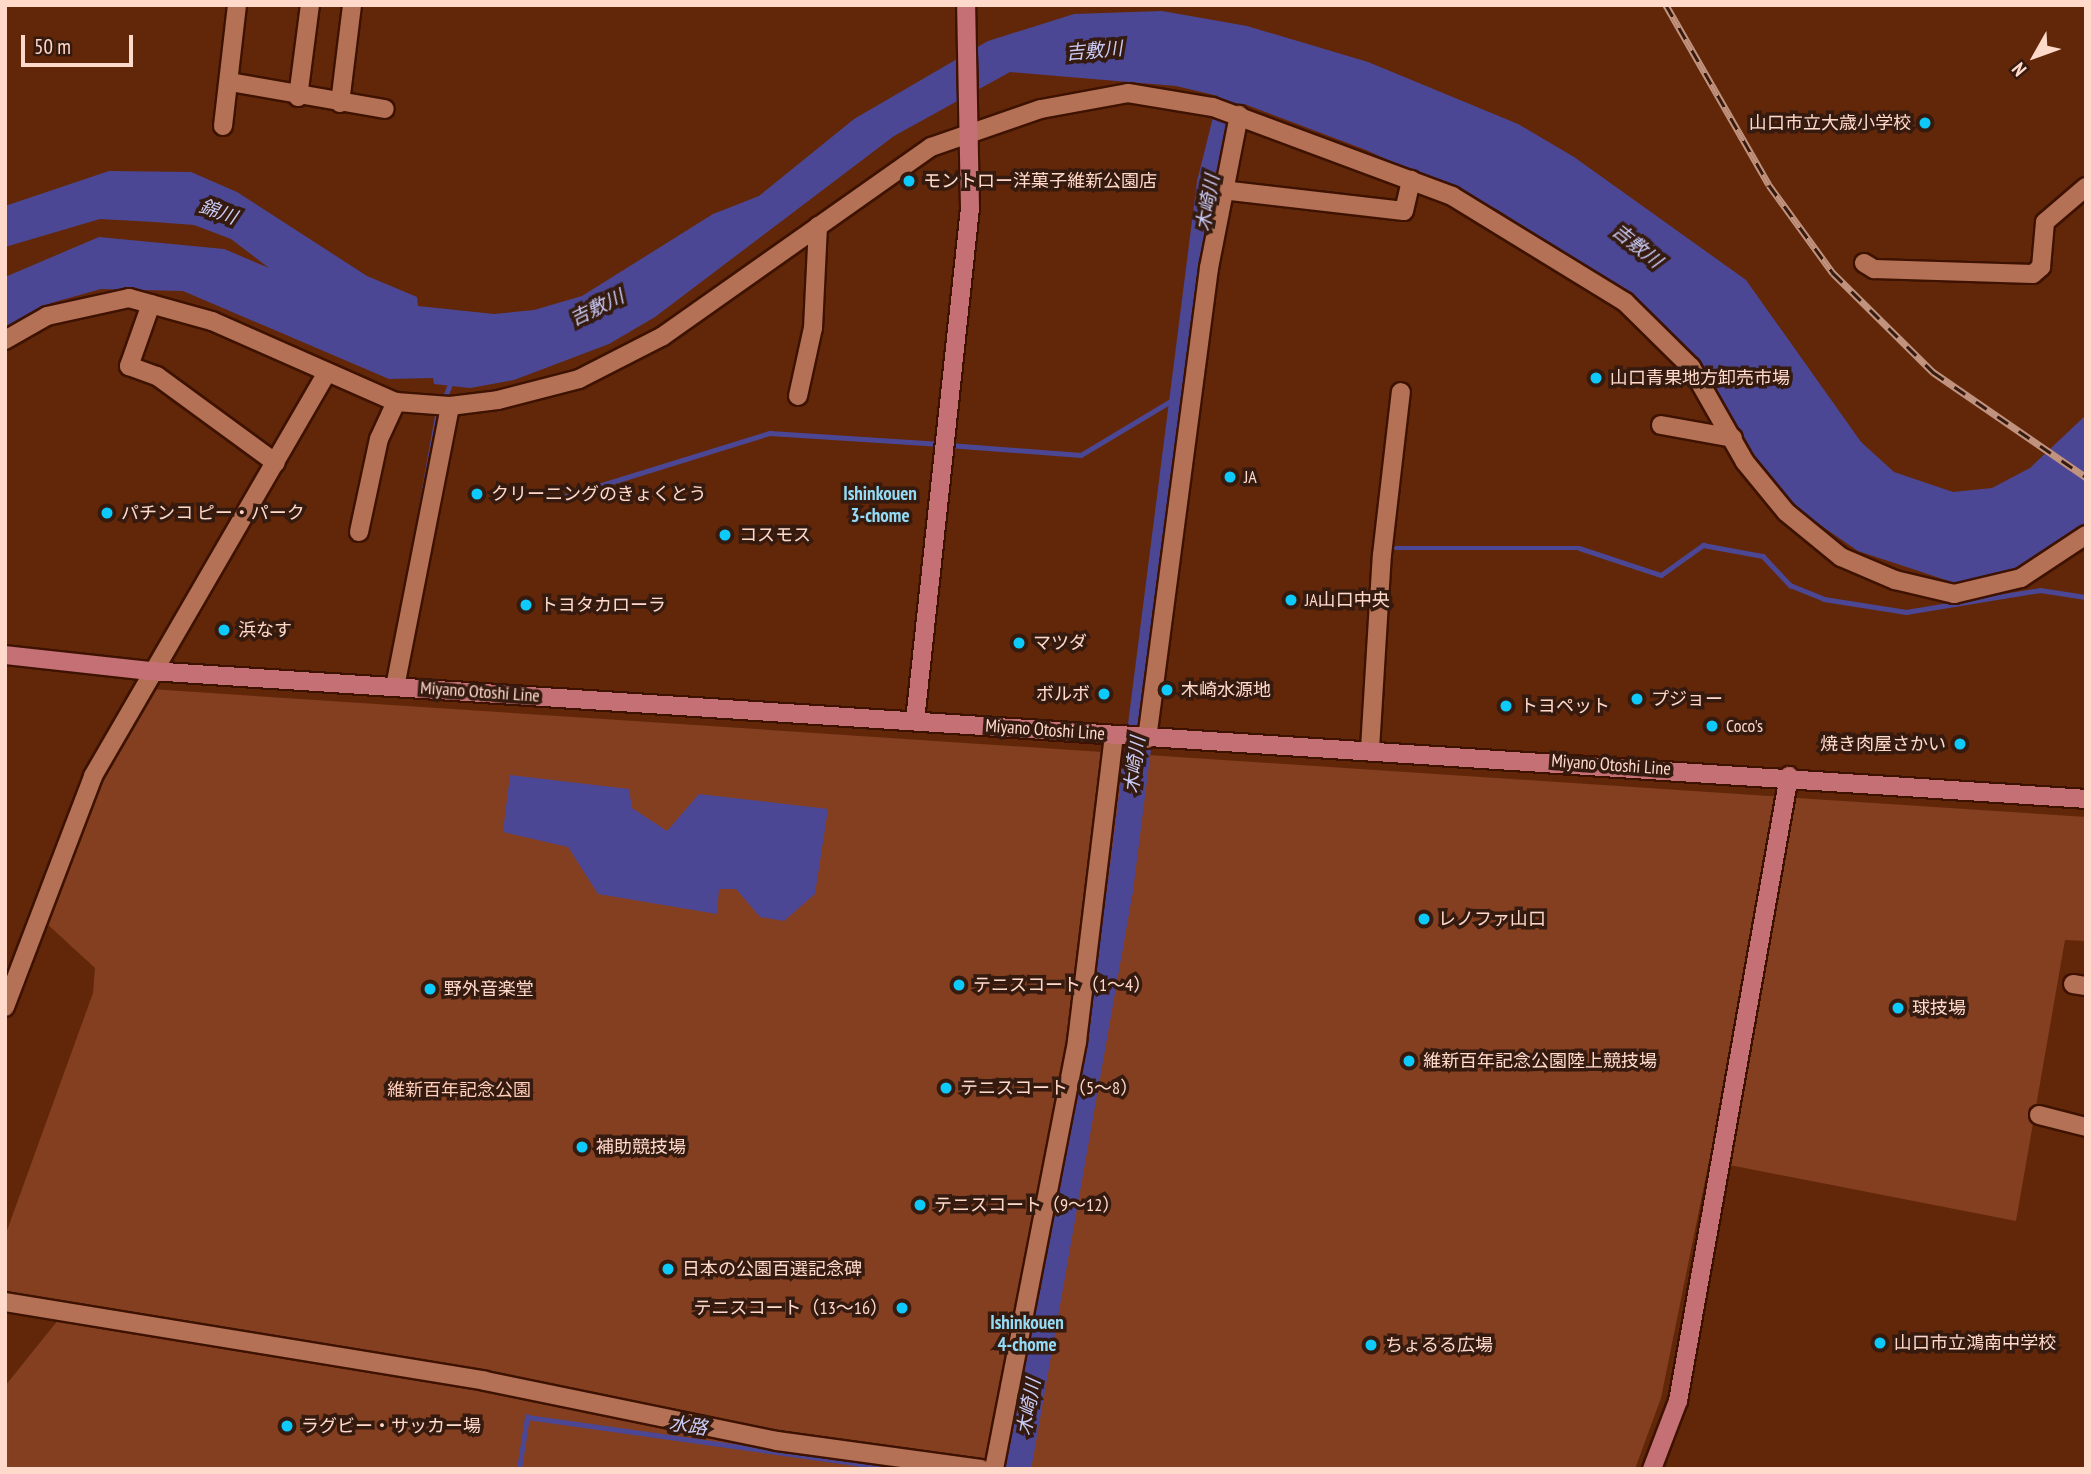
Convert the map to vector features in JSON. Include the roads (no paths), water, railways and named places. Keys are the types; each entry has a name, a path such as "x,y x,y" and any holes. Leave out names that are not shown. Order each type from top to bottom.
{"main road":[{"path":"915,721 965,268 971,129 966,5"},
{"name":"Miyano Otoshi Line","path":"5,655 150,671 915,721 1147,739 1370,749 1789,776 2086,799"},
{"path":"1652,1469 1678,1401 1789,776"}],"street":[{"path":"223,126 237,5"},
{"path":"298,97 310,5"},
{"path":"340,103 352,5"},
{"path":"230,82 298,97 385,109"},
{"path":"5,340 83,305 129,298 212,321 325,375 396,402 450,407 588,375 707,309 818,226 931,147 971,129 1041,109 1128,93 1213,107 1411,180 1513,230 1625,302 1690,367 1733,438 1786,512 1841,557 1921,588 1954,594 2021,578 2086,535"},
{"path":"1147,739 1222,190 1240,116"},
{"path":"1222,190 1404,211 1411,180"},
{"path":"1864,263 1874,269 2033,274 2041,267 2045,222 2086,187"},
{"path":"798,396 813,328 818,226"},
{"path":"151,304 129,366 157,376 276,463"},
{"path":"5,1007 93,776 150,671 276,463 325,375"},
{"path":"1370,749 1382,555 1401,392"},
{"path":"359,532 379,439 396,402"},
{"path":"395,687 450,407"},
{"path":"1661,425 1733,438"},
{"path":"994,1469 1077,1041 1114,735"},
{"path":"2039,1115 2086,1127"},
{"path":"5,1302 485,1381 777,1441 981,1469"}],"water":[{"path":"1162,11 1247,26 1368,62 1518,124 1574,157 1746,280 1861,442 1894,472 1953,492 1992,488 2030,468 2086,415 2086,522 2022,570 1958,584 1858,551 1791,505 1640,307 1570,258 1498,210 1366,150 1231,99 1176,86 1010,72 894,136 655,317 609,344 514,380 470,388 434,384 433,378 389,379 183,291 101,289 51,303 5,335 5,277 99,237 224,249 269,268 231,239 194,225 100,219 5,247 5,206 109,171 191,172 237,192 367,276 417,297 418,306 494,314 534,310 582,296 713,214 759,196 854,119 988,41 1074,14"},
{"path":"510,775 629,789 632,808 667,831 699,794 828,809 815,894 784,921 760,917 736,889 719,889 717,914 598,894 568,847 503,832"}],"waterway":[{"name":"木崎川","path":"1018,1469 1120,890 1210,183 1231,99 1247,67"},
{"path":"444,399 451,382"},
{"path":"949,445 1081,455 1179,396"},
{"path":"412,556 438,410"},
{"path":"563,497 770,433 941,444"},
{"path":"1396,548 1579,548 1661,575 1703,545 1763,556 1790,585 1824,599 1906,612 2040,590 2086,597"},
{"name":"水路","path":"519,1469 527,1417 897,1469"}],"railway":[{"path":"1666,5 1769,185 1833,273 1933,372 2086,477"}],"place":[{"name":"山口市立大歳小学校","path":"1925,123"},
{"name":"モントロー洋菓子維新公園店","path":"909,181"},
{"name":"山口青果地方卸売市場","path":"1596,378"},
{"name":"JA","path":"1230,477"},
{"name":"クリーニングのきょくとう","path":"477,494"},
{"name":"パチンコ ピー・パーク","path":"107,513"},
{"name":"コスモス","path":"725,535"},
{"name":"JA山口中央","path":"1291,600"},
{"name":"トヨタカローラ","path":"526,605"},
{"name":"浜なす","path":"224,630"},
{"name":"マツダ","path":"1019,643"},
{"name":"木崎水源地","path":"1167,690"},
{"name":"ボルボ","path":"1104,694"},
{"name":"プジョー","path":"1637,699"},
{"name":"トヨペット","path":"1506,706"},
{"name":"Coco's","path":"1712,726"},
{"name":"焼き肉屋さかい","path":"1960,744"},
{"name":"レノファ山口","path":"1424,919"},
{"name":"テニスコート（1～4）","path":"959,985"},
{"name":"野外音楽堂","path":"430,989"},
{"name":"球技場","path":"1898,1008"},
{"name":"維新百年記念公園陸上競技場","path":"1409,1061"},
{"name":"テニスコート（5～8）","path":"946,1088"},
{"name":"補助競技場","path":"582,1147"},
{"name":"テニスコート（9～12）","path":"920,1205"},
{"name":"日本の公園百選記念碑","path":"668,1269"},
{"name":"テニスコート（13～16）","path":"902,1308"},
{"name":"山口市立鴻南中学校","path":"1880,1343"},
{"name":"ちょるる広場","path":"1371,1345"},
{"name":"ラグビー・サッカー場","path":"287,1426"}],"district":[{"name":"Ishinkouen 3-chome","path":"880,505"},
{"name":"Ishinkouen 4-chome","path":"1027,1334"}],"water label":[{"name":"吉敷川","path":"1094,51"},
{"name":"錦川","path":"218,212"},
{"name":"吉敷川","path":"1637,246"},
{"name":"吉敷川","path":"597,308"}],"park label":[{"name":"維新百年記念公園","path":"459,1090"}]}
